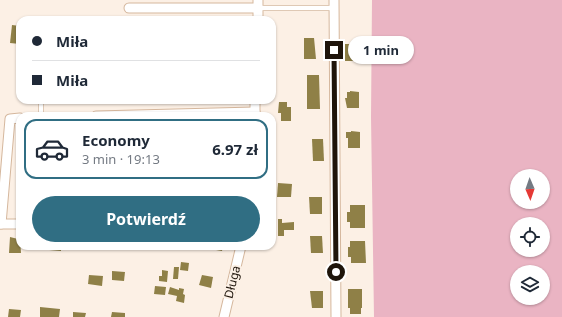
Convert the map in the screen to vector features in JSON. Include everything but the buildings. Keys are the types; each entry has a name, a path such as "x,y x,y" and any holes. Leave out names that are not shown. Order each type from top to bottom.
{"street":[{"path":"129,8 258,4 258,16"},
{"path":"334,4 336,317"},
{"path":"16,118 10,119 1,224 16,224"},
{"name":"Długa","path":"224,317 240,250"}],"lane":[{"path":"258,4 334,4"}],"shaded area":[{"path":"372,0 562,0 562,317 374,317 371,117"}],"route":[{"path":"334,50 336,272"}]}
